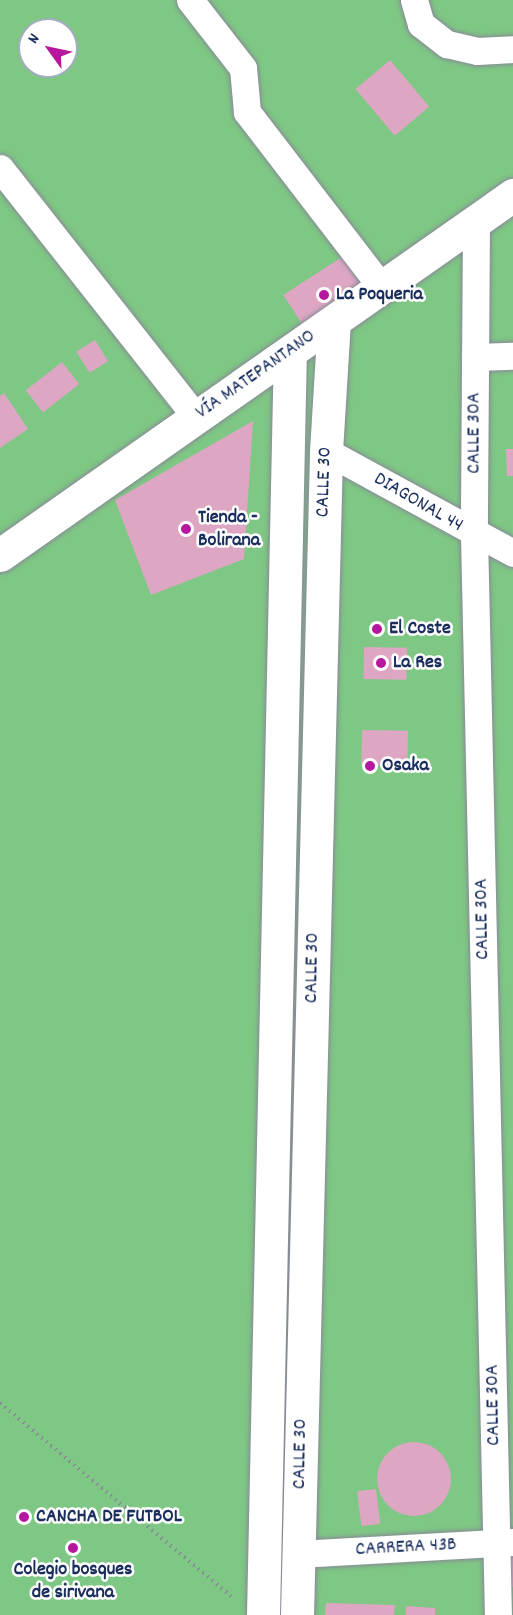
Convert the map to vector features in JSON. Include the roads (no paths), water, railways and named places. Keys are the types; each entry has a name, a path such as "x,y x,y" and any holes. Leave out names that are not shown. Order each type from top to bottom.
{"main road":[{"name":"VÍA MATEPANTANO","path":"0,555 476,224 513,195"},
{"name":"CALLE 30","path":"297,1615 326,451 334,321"},
{"name":"CALLE 30","path":"250,1608 290,352"}],"street":[{"path":"190,0 243,68 247,112 382,288"},
{"path":"414,0 421,24 447,44 477,51 513,49"},
{"path":"0,168 196,417"},
{"name":"CALLE 30A","path":"476,224 474,535 505,1542 498,1615"},
{"path":"475,357 513,356"},
{"name":"DIAGONAL 44","path":"326,451 474,535 513,553"},
{"name":"CARRERA 43B","path":"298,1554 505,1542"}],"place":[{"name":"La Poqueria","path":"324,295"},
{"name":"Tienda - Bolirana","path":"186,529"},
{"name":"El Coste","path":"377,629"},
{"name":"La Res","path":"381,663"},
{"name":"Osaka","path":"370,766"},
{"name":"CANCHA DE FUTBOL","path":"24,1517"},
{"name":"Colegio bosques de sirivana","path":"73,1548"}]}
